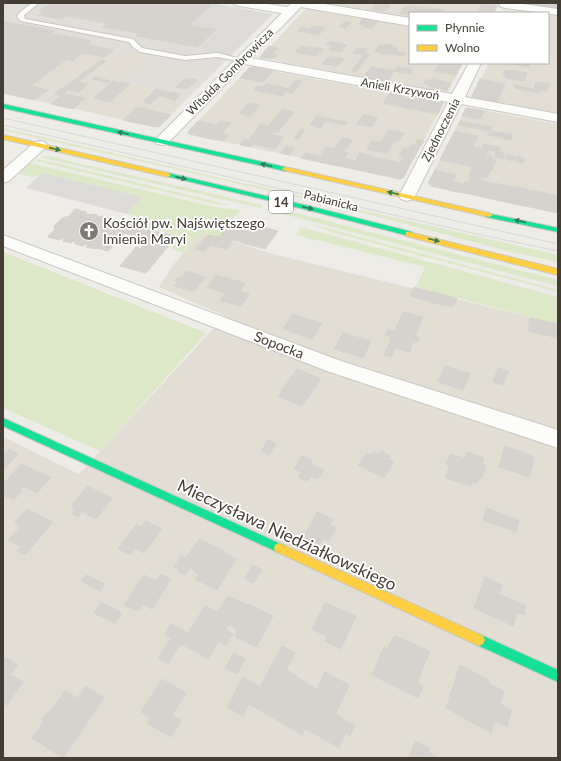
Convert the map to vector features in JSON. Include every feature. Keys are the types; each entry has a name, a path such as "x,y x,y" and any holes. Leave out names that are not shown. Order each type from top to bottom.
{"main road":[{"name":"Pabianicka","path":"3,106 558,230"},
{"name":"Pabianicka","path":"3,137 313,209 558,272"},
{"name":"Mieczysława Niedziałkowskiego","path":"3,422 558,676"}],"street":[{"path":"239,3 295,6 409,22"},
{"name":"Witolda Gombrowicza","path":"162,141 295,6"},
{"path":"504,7 558,12"},
{"name":"Anieli Krzywoń","path":"242,60 558,118"},
{"name":"Zjednoczenia","path":"407,196 474,64"},
{"path":"3,178 40,145"},
{"name":"Sopocka","path":"3,240 334,366 558,439"}],"lane":[{"path":"36,3 21,14 20,17 23,20 131,40 140,50 185,58 218,55 242,60"}],"shaded area":[{"path":"3,3 209,3 273,14 190,96 121,82 152,57 114,50 118,46 92,41 17,96 3,93"},
{"path":"321,3 498,3 493,12 409,12 409,17"},
{"path":"214,4 272,14 230,55 199,49 220,30 190,24"},
{"path":"306,9 409,27 409,64 462,64 447,93 260,57"},
{"path":"549,15 558,16 558,113 475,98 472,96 488,64 549,64"},
{"path":"91,41 119,46 115,50 152,57 122,82 190,96 160,126 155,127 17,96"},
{"path":"253,67 444,103 403,178 399,179 189,134 188,132 249,68"},
{"path":"466,108 558,124 558,213 431,186 428,183"},
{"path":"42,173 142,197 127,214 26,188"},
{"path":"201,233 219,237 269,253 558,324 558,758 3,758 3,437 79,474 225,316 159,287 174,264"}],"green space":[{"path":"3,128 558,255 558,262 511,252 349,209 3,130"},
{"path":"47,156 262,205 262,207 39,157"},
{"path":"37,159 230,205 216,204 36,161"},
{"path":"30,163 214,207 240,210 219,237 201,233 183,253 171,248 182,236 130,223 136,216 127,214 141,198 42,173 35,177 19,174"},
{"path":"276,208 558,280 558,286 272,211"},
{"path":"308,223 558,290 558,292 335,233"},
{"path":"301,227 558,297 558,324 416,287 425,267 296,235"},
{"path":"3,252 206,333 100,451 3,408"}],"building":[{"path":"51,3 151,3 164,5 161,8 200,15 188,25 216,30 197,47 136,36 139,33 103,27 108,23 66,16 61,19 38,15 43,12 39,11"},
{"path":"167,3 213,3 200,15 161,8"},
{"path":"376,3 390,5 386,11 372,9"},
{"path":"522,3 551,3 549,7"},
{"path":"551,3 558,3 558,8 549,7"},
{"path":"482,4 497,6 494,12 479,10"},
{"path":"410,6 424,8 422,12 409,12 409,15 400,13 405,7"},
{"path":"425,7 435,9 433,12 423,11"},
{"path":"435,8 444,10 443,12 433,12"},
{"path":"363,18 378,21 372,28 363,27 365,25 359,24"},
{"path":"3,21 54,31 51,33 91,41 23,92 3,87"},
{"path":"344,22 351,23 346,28 339,27"},
{"path":"312,26 325,28 319,35 298,31 301,27 310,29"},
{"path":"330,41 347,45 343,49 326,45"},
{"path":"386,44 393,45 392,47 398,48 396,51 377,48 379,45 385,46"},
{"path":"87,45 114,50 104,57 77,52"},
{"path":"269,46 278,48 272,54 277,55 274,58 261,58 260,57"},
{"path":"301,46 323,49 320,53 298,49"},
{"path":"332,46 343,49 341,52 329,50"},
{"path":"357,48 368,49 363,55 353,53"},
{"path":"377,48 392,51 390,54 383,54 375,51"},
{"path":"298,49 320,53 317,56 295,52"},
{"path":"392,51 406,53 403,56 390,54"},
{"path":"77,52 82,53 72,61 67,59"},
{"path":"365,53 370,54 356,72 352,71"},
{"path":"328,57 344,59 337,66 322,64"},
{"path":"102,60 106,61 78,82 88,84 79,92 68,90 61,96 54,94"},
{"path":"439,64 462,64 456,75 434,71"},
{"path":"513,64 530,64 529,67"},
{"path":"253,67 273,71 263,82 240,78 249,68"},
{"path":"371,67 394,71 387,82 364,77"},
{"path":"397,67 413,70 410,74 394,71"},
{"path":"508,70 527,73 524,81 505,78 506,75 503,75 504,71 507,72"},
{"path":"94,77 111,81 108,83 92,79"},
{"path":"186,78 197,80 187,89 176,87"},
{"path":"432,79 451,83 447,90 428,86 429,84 424,84 426,80"},
{"path":"480,79 505,84 497,102 475,98 472,96"},
{"path":"296,80 302,81 293,93 280,90 282,87 289,89"},
{"path":"113,81 120,83 101,100 94,98"},
{"path":"121,82 130,84 114,98 105,96"},
{"path":"536,82 549,84 547,91 534,89"},
{"path":"266,84 282,87 280,90 264,87"},
{"path":"515,85 541,90 540,93 514,88"},
{"path":"31,86 48,90 34,100 17,96"},
{"path":"257,86 286,91 283,96 254,90"},
{"path":"6,88 23,92 17,96 3,93 3,90"},
{"path":"156,89 169,92 163,97 159,96 150,104 143,102"},
{"path":"169,92 181,94 176,100 163,97"},
{"path":"390,93 415,100 416,98 443,103 438,114 383,103"},
{"path":"64,94 85,98 73,109 51,104"},
{"path":"105,96 114,98 110,102 100,100"},
{"path":"249,103 260,105 250,116 239,113"},
{"path":"137,107 171,115 160,126 155,127 123,120"},
{"path":"466,108 485,111 481,118 478,119 462,116"},
{"path":"282,109 294,112 282,127 270,125"},
{"path":"363,115 377,118 372,127 357,124"},
{"path":"317,116 327,118 321,128 310,125"},
{"path":"327,118 347,122 345,125 325,121"},
{"path":"198,121 216,125 221,121 231,123 216,140 189,134 188,132"},
{"path":"460,121 492,127 490,131 458,125"},
{"path":"261,124 269,126 260,137 252,135"},
{"path":"270,125 282,127 279,131 272,133 273,135 284,137 275,149 254,144"},
{"path":"301,129 305,130 298,139 294,139"},
{"path":"388,130 404,133 398,142 394,141 387,153 376,151"},
{"path":"455,131 478,136 473,147 449,142"},
{"path":"490,131 513,135 511,140 488,135"},
{"path":"222,133 229,135 224,141 216,140"},
{"path":"252,135 260,137 251,147 240,145 244,139 248,140"},
{"path":"342,138 352,140 346,149 341,150 348,153 344,158 356,161 359,153 373,156 363,171 324,163"},
{"path":"418,139 424,141 420,147 414,146"},
{"path":"372,141 381,142 376,151 367,149"},
{"path":"449,142 488,150 480,168 440,160"},
{"path":"484,144 501,148 499,152 482,149"},
{"path":"411,145 420,147 410,165 400,163"},
{"path":"286,146 294,148 289,155 281,153"},
{"path":"326,147 334,149 328,158 320,156"},
{"path":"404,148 409,149 404,157 399,156"},
{"path":"496,152 504,153 503,159 495,157"},
{"path":"305,153 328,158 324,163 301,158"},
{"path":"507,154 515,156 513,161 505,159"},
{"path":"486,155 493,157 492,160 496,160 495,162 484,160"},
{"path":"517,156 525,158 523,163 515,162"},
{"path":"372,157 410,165 403,178 399,179 363,171"},
{"path":"484,160 495,162 492,170 480,168"},
{"path":"473,166 480,168 478,175 470,173"},
{"path":"480,168 490,170 487,178 477,177"},
{"path":"435,170 456,175 449,190 431,186 428,183"},
{"path":"470,173 478,175 474,184 470,183"},
{"path":"477,177 484,181 519,188 514,204 470,194"},
{"path":"453,181 460,183 456,192 449,190"},
{"path":"465,182 474,184 470,194 456,192 460,183 465,184"},
{"path":"519,188 540,192 535,208 514,204"},
{"path":"540,192 558,196 557,213 535,208"},
{"name":"Kościół pw. Najświętszego Imienia Maryi","path":"75,209 87,212 85,214 98,215 96,216 132,224 108,251 86,247 88,245 85,244 83,246 75,244 76,242 73,241 71,243 63,241 64,239 62,238 60,240 48,237 55,229 54,226 62,218 69,216"},
{"path":"232,219 252,224 240,242 219,237"},
{"path":"252,224 278,231 265,249 239,242"},
{"path":"130,226 177,236 146,273 120,266 136,247 140,249 146,242 129,237 131,235 124,233"},
{"path":"208,235 233,240 227,249 211,245 203,251 195,249"},
{"path":"186,271 205,277 194,291 174,286 178,282 175,281 182,277"},
{"path":"216,275 234,280 226,293 207,288"},
{"path":"234,280 245,283 240,291 249,294 241,306 220,301"},
{"path":"414,287 457,298 454,306 445,306 410,296"},
{"path":"403,312 423,317 416,335 419,339 417,342 412,343 410,352 395,348 391,357 384,355"},
{"path":"293,314 322,323 312,339 283,329"},
{"path":"530,318 558,324 558,338 528,331"},
{"path":"388,329 395,331 392,337 385,335"},
{"path":"343,333 371,341 363,358 334,349"},
{"path":"445,366 470,374 463,390 438,382"},
{"path":"498,368 509,371 503,385 493,382"},
{"path":"297,369 321,379 302,406 278,396"},
{"path":"268,440 276,444 269,455 261,451"},
{"path":"505,446 532,456 534,460 530,477 499,467"},
{"path":"9,449 18,454 3,470 3,455"},
{"path":"382,451 391,456 388,459 379,454"},
{"path":"374,452 394,462 384,478 358,465 367,453 371,455"},
{"path":"467,452 484,458 482,464 486,465 482,478 479,477 477,483 472,482 471,486 445,478 450,465 446,464 450,454 464,458"},
{"path":"302,456 312,460 310,464 324,470 318,479 311,476 307,481 299,478 301,472 294,469"},
{"path":"21,464 51,477 37,493 23,486 20,490 22,491 14,500 3,495 3,484"},
{"path":"87,486 112,498 96,519 82,512 78,517 71,514 75,509 71,506"},
{"path":"486,508 519,520 516,532 483,520"},
{"path":"27,509 45,518 20,546 8,540 21,526 14,523"},
{"path":"317,512 333,519 330,525 336,528 329,541 323,539 319,545 303,538"},
{"path":"44,518 53,522 25,555 17,551"},
{"path":"146,521 162,529 144,553 135,549 131,555 118,549 136,525 141,527"},
{"path":"199,539 224,551 213,568 200,562 194,571 190,567 185,575 177,571 179,569 174,567 181,556 186,558"},
{"path":"223,552 236,559 217,590 195,579 199,574 194,571 200,562 213,568"},
{"path":"253,565 262,570 253,583 244,579"},
{"path":"161,574 171,579 152,609 142,604"},
{"path":"86,575 105,584 100,591 81,581"},
{"path":"144,575 157,581 138,611 124,605"},
{"path":"485,577 502,585 499,594 526,606 524,615 517,612 513,626 474,608"},
{"path":"228,596 247,605 238,623 263,635 256,647 236,637 236,628 229,625 225,630 211,622"},
{"path":"101,602 122,613 115,623 94,613"},
{"path":"325,603 356,616 341,649 325,641 327,637 312,629"},
{"path":"248,604 273,616 263,635 238,623"},
{"path":"205,606 218,612 194,651 164,635 171,624 188,633"},
{"path":"211,622 233,634 226,645 219,641 208,659 194,651"},
{"path":"396,636 430,651 417,683 423,686 418,698 372,675 384,647 387,649 393,638"},
{"path":"171,639 181,644 168,664 158,658"},
{"path":"282,646 295,653 273,694 260,687"},
{"path":"234,653 245,659 237,674 225,668"},
{"path":"3,656 18,665 10,675 23,682 7,705 3,703"},
{"path":"460,665 489,680 488,683 504,691 500,704 512,710 507,727 495,721 491,733 446,708"},
{"path":"287,670 316,689 306,712 273,694"},
{"path":"325,672 349,685 335,715 327,710 322,720 306,712"},
{"path":"243,677 280,698 270,716 249,704 243,716 227,707"},
{"path":"162,679 186,693 172,715 180,719 180,723 171,737 147,723 150,718 141,712"},
{"path":"86,686 104,698 96,709 78,698"},
{"path":"65,691 96,709 63,758 32,738 44,721 41,720 48,711 50,712"},
{"path":"280,698 322,720 315,734 305,729 302,735 270,716"},
{"path":"327,710 340,717 335,727 345,733 339,748 315,734"},
{"path":"340,717 355,726 350,736 335,727"},
{"path":"415,741 430,748 428,752 440,758 409,758"}],"tram line":[{"path":"3,118 558,244"},
{"path":"3,125 481,235 558,251"}],"traffic: fast":[{"path":"3,106 285,169"},
{"path":"168,175 313,209 409,234"},
{"path":"489,215 558,230"},
{"path":"3,422 279,548"},
{"path":"479,640 558,676"}],"traffic: slow":[{"path":"3,137 168,175"},
{"path":"285,169 489,215"},
{"path":"409,234 558,272"},
{"path":"279,548 479,640"}],"place":[{"name":"Kościół pw. Najświętszego Imienia Maryi","path":"89,231"}]}
